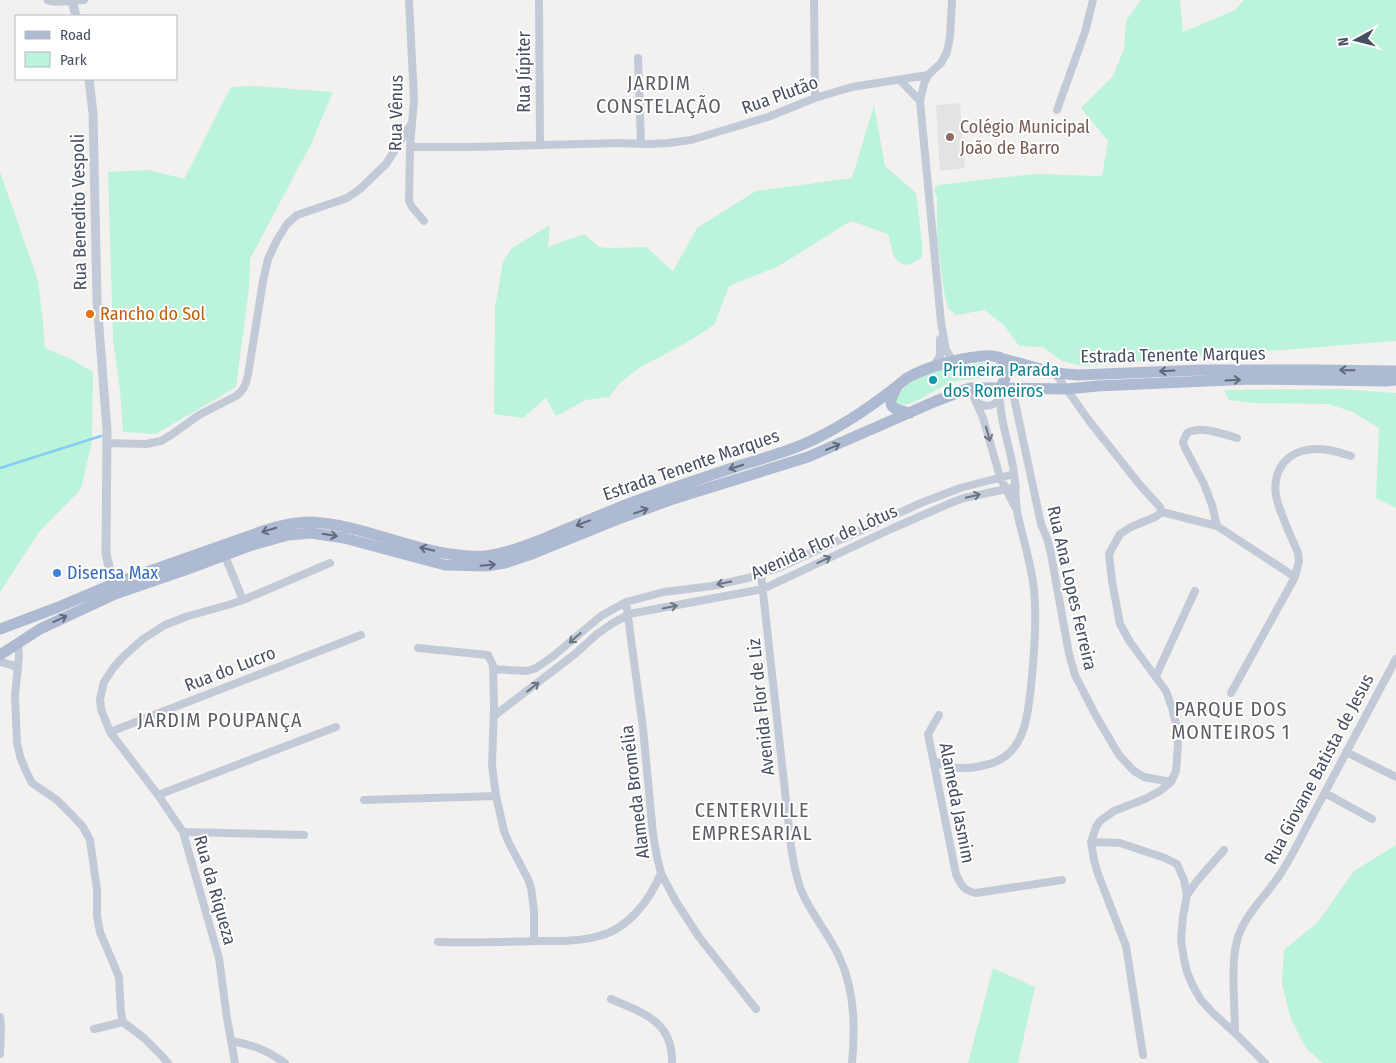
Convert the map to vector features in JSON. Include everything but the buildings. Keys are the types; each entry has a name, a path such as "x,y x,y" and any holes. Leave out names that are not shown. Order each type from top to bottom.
{"main road":[{"name":"Estrada Tenente Marques","path":"2,629 112,584 275,527 300,523 311,522 347,527 445,554 485,556 502,553 667,489 782,452 810,441 833,430 916,372 934,365 953,361 986,355 1055,373 1078,376 1202,370 1396,371"},
{"path":"999,357 1005,363 1007,369 1000,388"},
{"name":"Estrada Tenente Marques","path":"0,655 40,629 115,594 280,536 311,533 344,538 445,565 486,566 505,563 670,500 808,457 970,388 1068,389 1252,379 1396,380"},
{"path":"898,385 891,401 892,406 896,410 910,413"},
{"path":"2,629 14,636 18,643"}],"street":[{"path":"48,0 84,0"},
{"name":"Rua Vênus","path":"409,0 414,99 410,147 409,201 424,221"},
{"name":"Rua Júpiter","path":"539,0 540,145"},
{"path":"814,0 814,98"},
{"path":"952,0 950,37 947,52 941,63 928,74 920,101 941,322 946,350 953,361"},
{"path":"1057,110 1085,32 1093,0"},
{"path":"72,1 76,15"},
{"path":"638,58 641,144"},
{"name":"Rua Plutão","path":"410,147 668,144 691,140 768,117 814,98 852,87 928,74"},
{"name":"Rua Benedito Vespoli","path":"89,80 93,113 97,301 107,430 106,554 112,584"},
{"path":"900,80 920,101"},
{"path":"107,442 146,444 161,441 199,415 241,393 245,388 248,375 261,290 268,259 287,224 297,215 347,198 360,189 386,164 412,123"},
{"path":"934,365 938,360 940,351 941,322"},
{"path":"1055,373 1090,422 1160,507 1162,512"},
{"path":"970,388 983,418 1000,477 1016,509"},
{"path":"934,761 940,765 972,768 990,764 1004,757 1015,748 1023,733 1027,718 1033,663 1035,608 1030,566 1016,509 1016,487 999,400 1000,388"},
{"name":"Rua Ana Lopes Ferreira","path":"1012,388 1040,524 1048,541 1051,554 1069,654 1075,675 1119,755 1134,771 1144,777 1171,782"},
{"path":"977,403 987,406 996,404 999,400"},
{"path":"1217,526 1204,484 1187,454 1183,442 1187,433 1197,430 1238,438"},
{"path":"1231,693 1296,577 1300,560 1277,498 1275,484 1281,465 1294,454 1303,450 1326,450 1351,456"},
{"name":"Avenida Flor de Lótus","path":"493,669 527,671 536,668 601,616 626,602 664,592 712,586 761,574 960,488 1014,474"},
{"name":"Avenida Flor de Lótus","path":"494,716 575,654 597,634 629,614 763,589 953,502 1016,487"},
{"path":"1162,512 1217,526 1296,577"},
{"path":"1142,1055 1126,946 1098,874 1091,842 1100,820 1114,811 1160,791 1171,782 1176,771 1178,745 1172,708 1166,691 1130,642 1120,624 1109,554 1120,534 1131,527 1156,517 1162,512"},
{"path":"225,556 243,600"},
{"name":"Rua da Riqueza","path":"235,1063 219,958 184,832 110,732 101,709 100,699 104,682 114,667 143,639 165,625 188,616 243,600 330,563"},
{"name":"Avenida Flor de Liz","path":"761,574 794,866 802,892 833,942 848,979 853,1019 852,1063"},
{"path":"1156,677 1195,590"},
{"name":"Alameda Bromélia","path":"626,602 643,728 653,834 661,873 675,900 699,937 756,1009"},
{"name":"Rua do Lucro","path":"110,732 361,635"},
{"path":"18,643 19,656 15,703 17,743 20,756 32,783 57,800 72,814 90,840 97,890 97,916 100,932 119,977 123,1022 144,1038 168,1063"},
{"path":"418,648 488,655 493,665 494,716 492,765 496,796 504,831 531,888 534,912 534,941"},
{"name":"Rua Giovane Batista de Jesus","path":"1235,1033 1234,968 1238,936 1257,903 1278,878 1294,852 1396,659"},
{"path":"0,662 12,665 18,669"},
{"name":"Alameda Jasmim","path":"939,715 928,734 956,874 964,889 969,892 985,893 1062,880"},
{"path":"158,796 336,727"},
{"path":"1346,752 1396,777"},
{"path":"1325,792 1372,819"},
{"path":"364,800 496,796"},
{"path":"184,832 304,834"},
{"path":"1091,842 1120,843 1165,858 1176,864 1184,880 1187,895"},
{"path":"1224,850 1187,895 1182,916 1181,940 1184,959 1187,972 1201,1000 1265,1063"},
{"path":"438,942 501,943 581,940 600,936 618,928 631,918 656,886 661,873"},
{"path":"611,999 646,1015 658,1024 665,1032 670,1044 672,1063"},
{"path":"0,1017 0,1054"},
{"path":"94,1028 123,1022"},
{"path":"231,1041 255,1046 285,1063"}],"shaded area":[{"name":"Colégio Municipal João de Barro","path":"960,103 965,168 940,171 936,105"}],"green space":[{"path":"1141,0 1180,0 1183,32 1235,10 1244,0 1396,0 1396,341 1082,366 1062,361 1043,347 1019,346 1004,325 984,310 957,315 948,308 937,239 937,197 934,190 938,185 1034,174 1102,176 1108,141 1081,108 1113,76 1124,49 1126,21"},
{"path":"255,86 333,92 311,144 250,259 249,289 236,387 156,434 123,432 113,339 108,172 149,170 184,179 231,87"},
{"path":"874,105 885,166 916,193 922,257 911,264 903,265 894,257 888,234 851,221 779,266 729,286 714,325 686,343 639,368 620,383 609,397 586,400 556,416 546,398 523,418 494,414 495,308 503,262 512,248 550,225 548,247 584,234 599,247 646,247 673,271 697,228 756,191 852,178"},
{"path":"0,172 38,280 45,348 71,359 93,372 92,441 81,489 39,532 0,592"},
{"path":"987,362 997,368 992,377 953,382 916,401 896,405 895,397 904,388 922,377 949,368"},
{"path":"1341,389 1396,393 1396,508 1376,498 1379,428 1353,412 1328,404 1255,403 1229,400 1224,390"},
{"path":"1396,845 1396,1063 1322,1063 1305,1047 1291,1019 1282,984 1284,950 1318,922 1354,871"},
{"path":"993,968 1035,987 1018,1063 968,1063"}],"waterway":[{"path":"0,468 101,436"}],"place":[{"name":"Colégio Municipal João de Barro","path":"950,137"},
{"name":"Rancho do Sol","path":"90,314"},
{"name":"Primeira Parada dos Romeiros","path":"933,380"},
{"name":"Disensa Max","path":"57,573"}],"district":[{"name":"JARDIM CONSTELAÇÃO","path":"659,94"},
{"name":"JARDIM POUPANÇA","path":"220,720"},
{"name":"PARQUE DOS MONTEIROS 1","path":"1231,720"},
{"name":"CENTERVILLE EMPRESARIAL","path":"752,822"}]}
